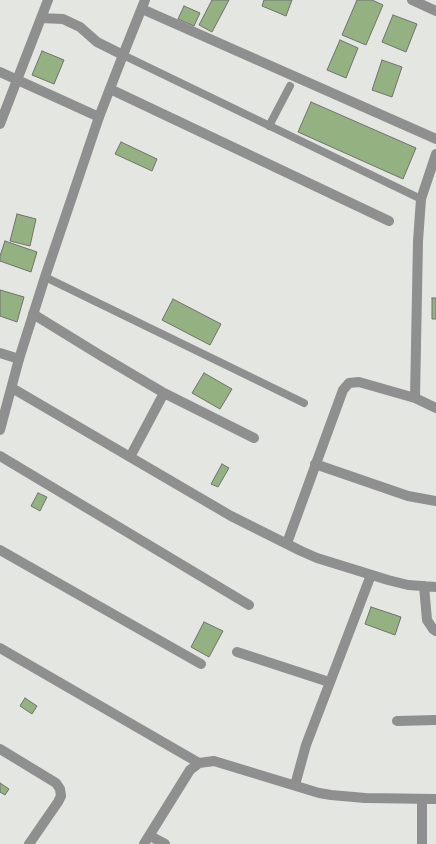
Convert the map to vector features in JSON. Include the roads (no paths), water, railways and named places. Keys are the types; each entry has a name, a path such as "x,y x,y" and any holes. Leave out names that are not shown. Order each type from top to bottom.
{"street":[{"path":"0,124 48,0"},
{"path":"412,0 436,11"},
{"path":"0,430 45,278 110,89 144,5 436,139"},
{"path":"41,18 63,19 80,26 97,42 123,55"},
{"path":"0,72 100,117"},
{"path":"110,89 389,221"},
{"path":"415,398 418,241 421,199 436,154"},
{"path":"33,314 164,393 254,438"},
{"path":"0,353 20,359"},
{"path":"286,543 342,390 349,383 359,382 415,398 436,408"},
{"path":"12,388 231,516 317,558 395,582 436,587"},
{"path":"130,457 164,393"},
{"path":"0,456 248,605"},
{"path":"315,464 408,496 436,501"},
{"path":"0,550 201,664"},
{"path":"295,785 306,745 371,575"},
{"path":"424,586 427,620 436,631"},
{"path":"0,648 199,763 214,762 319,793 347,797 436,799"},
{"path":"237,652 330,682"},
{"path":"397,721 436,720"},
{"path":"0,749 56,783 60,789 61,796 58,802 29,844"},
{"path":"165,844 147,840 190,770 199,763"},
{"path":"422,799 422,844"}],"lane":[{"path":"123,55 421,199"},
{"path":"270,126 290,86"},
{"path":"45,278 304,403"}]}
